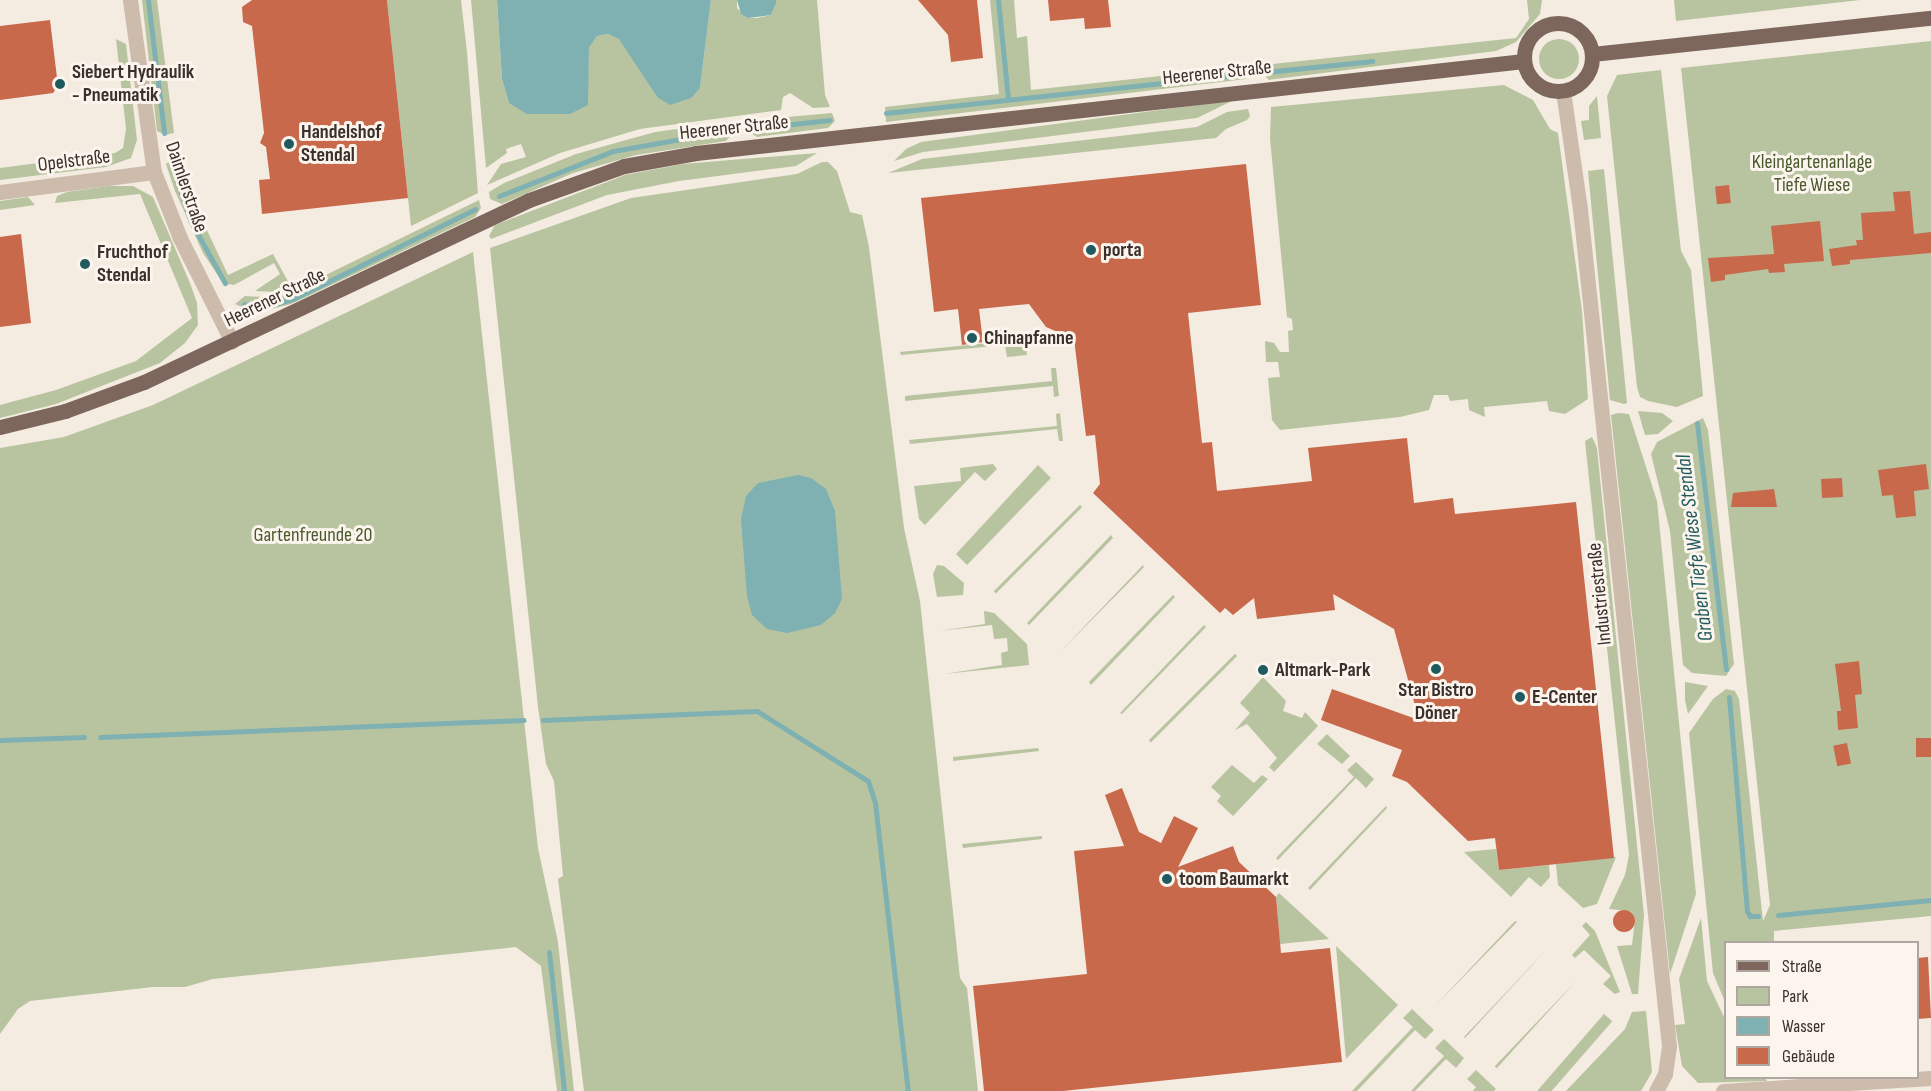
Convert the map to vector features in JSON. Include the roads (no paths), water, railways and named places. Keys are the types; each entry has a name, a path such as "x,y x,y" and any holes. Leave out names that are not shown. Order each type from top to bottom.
{"main road":[{"path":"1592,54 1931,18"},
{"path":"1557,22 1583,34 1592,54 1587,74 1581,83 1563,91 1540,87 1526,71 1524,61 1524,50 1535,32 1557,22"},
{"name":"Heerener Straße","path":"0,427 112,394 232,342 529,200 596,174 660,158 1524,61"}],"street":[{"name":"Daimlerstraße","path":"130,0 144,126 154,172 180,238 232,342"},
{"name":"Industriestraße","path":"1563,91 1580,209 1669,1046 1660,1090"},
{"name":"Opelstraße","path":"0,192 154,172"},
{"path":"1723,1091 1915,1079"}],"water":[{"path":"497,0 711,0 700,88 691,98 670,105 657,97 619,39 608,34 597,36 589,48 588,105 570,114 527,114 509,103 502,79"},
{"path":"737,0 776,0 776,3 771,15 748,18 741,14"},
{"path":"798,475 811,478 826,489 835,511 842,599 835,613 821,625 787,633 767,629 752,615 747,596 741,519 746,496 758,483"}],"waterway":[{"path":"148,0 164,133"},
{"path":"998,0 1008,99"},
{"path":"1266,72 1372,61"},
{"path":"886,113 1245,74"},
{"path":"747,129 830,120"},
{"path":"499,196 613,151 727,131"},
{"path":"171,163 191,222 225,283"},
{"path":"244,304 261,308 295,298 475,209"},
{"name":"Graben Tiefe Wiese Stendal","path":"1697,423 1726,669"},
{"name":"Graben Tiefe Wiese Stendal","path":"1729,697 1747,911 1750,916 1758,916"},
{"path":"543,720 757,711 868,781 875,803 908,1091"},
{"path":"100,737 524,720"},
{"path":"0,740 84,737"},
{"name":"Graben Tiefe Wiese Stendal","path":"1778,915 1931,900"},
{"path":"549,952 564,1091"}],"place":[{"name":"Siebert Hydraulik - Pneumatik","path":"60,84"},
{"name":"Handelshof Stendal","path":"289,144"},
{"name":"porta","path":"1091,250"},
{"name":"Fruchthof Stendal","path":"85,264"},
{"name":"Chinapfanne","path":"972,338"},
{"name":"Star Bistro Döner","path":"1436,669"},
{"name":"Altmark-Park","path":"1263,670"},
{"name":"E-Center","path":"1520,697"},
{"name":"toom Baumarkt","path":"1167,879"}],"park label":[{"name":"Kleingartenanlage Tiefe Wiese","path":"1812,174"},
{"name":"Gartenfreunde 20","path":"313,535"}]}
